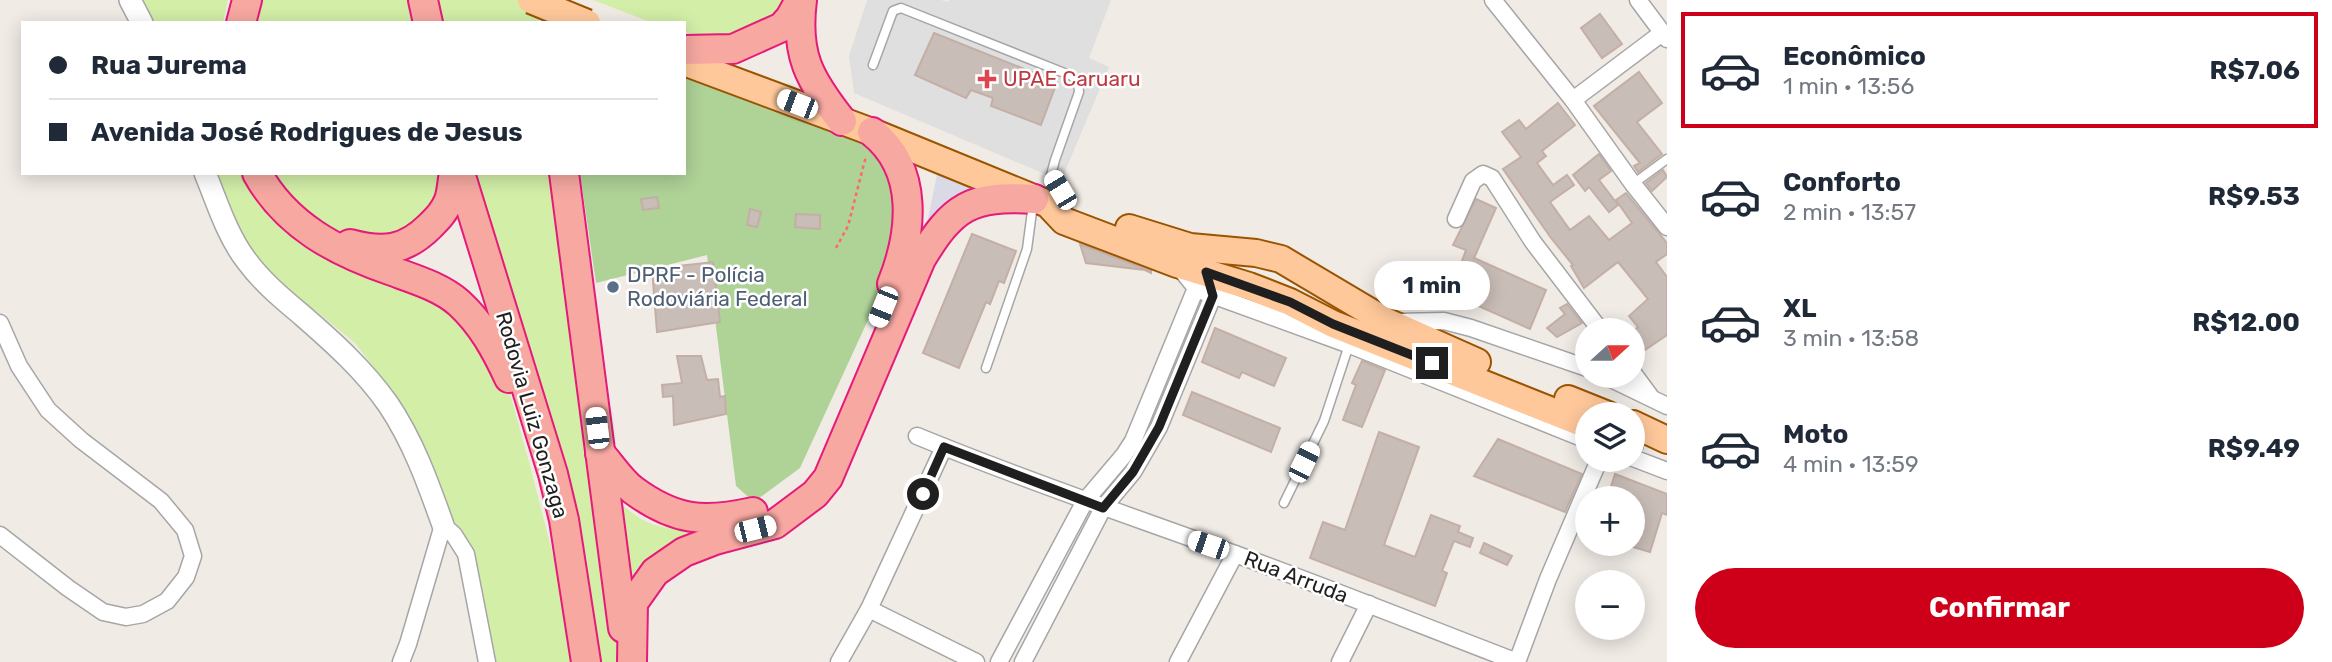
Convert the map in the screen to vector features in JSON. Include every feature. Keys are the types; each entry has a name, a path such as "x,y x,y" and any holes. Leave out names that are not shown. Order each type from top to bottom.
{"highway":[{"path":"230,21 235,0"},
{"path":"241,21 247,0"},
{"path":"423,0 428,21"},
{"path":"542,0 544,21"},
{"path":"686,50 733,49 782,27 801,0"},
{"path":"801,0 799,24 809,73 818,91 842,121"},
{"path":"600,453 632,490 678,516 722,519 777,507 802,485 833,430 903,257 909,221 906,189 898,165 884,142 872,132"},
{"path":"258,175 284,212 322,241 359,260 432,287 457,301 480,324 553,474"},
{"path":"269,175 293,208 314,226 337,240 371,250 401,246 417,238 443,214 450,199 453,175"},
{"name":"Rodovia Luiz Gonzaga","path":"461,175 553,474 564,520 586,662"},
{"path":"564,175 630,662"},
{"path":"630,662 634,603 654,572 684,552 715,540 775,524 815,494 828,478 921,259 937,233 955,213 970,205 1004,197 1050,202"}],"main road":[{"path":"531,0 582,21"},
{"path":"686,63 1050,202 1156,238 1191,247 1256,253 1282,259 1387,322 1575,402"},
{"path":"1050,202 1064,221 1177,264 1205,286 1249,286 1290,302 1333,324 1575,420"},
{"path":"1249,286 1243,268 1246,260 1256,253"},
{"path":"1290,302 1309,293 1309,275"},
{"path":"1645,442 1667,440"},
{"path":"1645,448 1667,458"}],"street":[{"path":"130,0 141,21"},
{"path":"1493,0 1573,100 1667,227"},
{"path":"1573,100 1665,36 1638,0"},
{"path":"1456,219 1474,181 1483,174 1492,178 1532,242 1591,318"},
{"path":"206,175 228,229 244,258 272,289 340,349 389,405 423,467 443,525 454,535 466,554 487,662"},
{"path":"1205,286 1575,435"},
{"path":"999,662 1085,500 1133,441 1205,286"},
{"path":"1023,662 1103,508 1133,472 1159,427 1205,286"},
{"path":"1387,322 1444,321 1575,363"},
{"path":"0,323 19,366 48,410 81,440 161,501 185,530 193,556 186,577 167,601 143,614 126,617 103,612 0,535"},
{"path":"1645,386 1660,403"},
{"path":"1629,388 1660,403"},
{"name":"Rua Arruda","path":"917,436 1103,508 1369,604 1507,660"},
{"path":"839,662 869,609 944,447"},
{"path":"1645,453 1667,471"},
{"path":"1507,660 1548,579 1594,472"},
{"path":"401,662 443,525"},
{"path":"1178,662 1235,554"},
{"path":"1340,662 1369,604"},
{"path":"869,609 976,662"}],"lane":[{"path":"873,65 893,11 901,8 1072,76 1078,83 1079,92 1051,175 1050,202 1027,248 986,368"},
{"path":"1633,184 1667,159"},
{"path":"1284,503 1324,421 1350,345 1333,324"}],"path":[{"path":"836,248 848,226 872,132"}],"green space":[{"path":"141,0 228,0 223,21 152,21"},
{"path":"256,0 411,0 414,21 250,21"},
{"path":"427,0 536,0 539,21 432,21"},
{"path":"593,0 791,0 755,26 729,34 686,32 686,21 648,21"},
{"path":"686,72 847,135 875,151 902,194 896,259 800,468 754,502 736,486 707,255 596,283 580,175 686,175"},
{"path":"213,175 252,175 274,212 450,306 491,352 511,397 529,462 554,559 575,662 493,662 449,520 408,413 356,344 314,309 282,289 234,228"},
{"path":"276,175 439,175 434,198 425,213 391,240 353,234 323,224 298,205"},
{"path":"471,175 558,175 622,662 598,662 573,496"},
{"path":"611,494 631,512 649,523 695,531 662,549 637,569 621,595"}],"shaded area":[{"path":"867,0 1111,0 1089,58 1109,67 1061,181 854,93 849,56"},
{"path":"938,167 998,191 924,237 936,180"}],"building":[{"path":"1600,14 1622,44 1602,58 1581,28"},
{"name":"UPAE Caruaru","path":"934,33 1057,82 1041,125 991,106 993,98 971,90 966,98 915,75"},
{"path":"1639,72 1662,103 1637,122 1662,154 1638,172 1634,166 1640,163 1594,106"},
{"path":"1558,103 1575,125 1542,151 1546,156 1537,163 1553,185 1567,175 1574,185 1550,202 1570,230 1589,216 1609,240 1632,223 1616,200 1626,193 1667,243 1667,254 1656,262 1667,277 1667,335 1645,350 1645,318 1629,316 1648,299 1618,262 1584,288 1571,266 1573,265 1503,169 1521,157 1502,132 1519,120 1526,129"},
{"path":"1599,154 1611,171 1599,180 1618,205 1609,212 1589,187 1585,191 1573,175"},
{"path":"1663,170 1667,177 1652,191 1646,183"},
{"path":"657,197 659,208 643,210 641,199"},
{"path":"1476,199 1496,208 1474,258 1546,290 1530,329 1463,299 1461,305 1448,300 1466,250 1453,245"},
{"path":"750,209 761,212 757,227 747,225"},
{"path":"796,214 820,215 820,229 795,227"},
{"path":"972,234 1016,251 1004,283 999,281 990,304 986,302 959,368 923,353"},
{"path":"1080,244 1151,271 1151,273 1086,263"},
{"path":"713,262 720,322 657,332 652,269"},
{"path":"1567,304 1578,318 1575,318 1575,327 1557,337 1547,328 1565,314 1560,308"},
{"path":"1215,328 1286,358 1274,386 1242,372 1239,378 1202,362"},
{"path":"677,356 701,356 707,380 718,379 720,397 725,396 726,414 674,425 673,396 663,397 662,385 682,383"},
{"path":"1362,361 1385,370 1362,427 1343,420 1356,385 1352,383"},
{"path":"1192,392 1280,428 1271,452 1183,415"},
{"path":"1379,432 1419,447 1384,545 1415,557 1431,515 1460,526 1458,532 1473,538 1470,547 1454,541 1442,571 1447,573 1435,606 1310,558 1323,522 1345,530"},
{"path":"1498,439 1582,474 1565,512 1474,476"},
{"path":"1615,474 1667,494 1667,515 1662,513 1650,552 1645,551 1645,486 1611,486"},
{"path":"1484,543 1512,556 1507,565 1480,553"}],"place":[{"name":"UPAE Caruaru","path":"987,79"},
{"name":"DPRF - Polícia Rodoviária Federal","path":"613,287"}],"route":[{"path":"923,494 944,447 1103,508 1133,472 1159,427 1213,296 1206,272 1290,302 1333,324 1432,363"}]}
